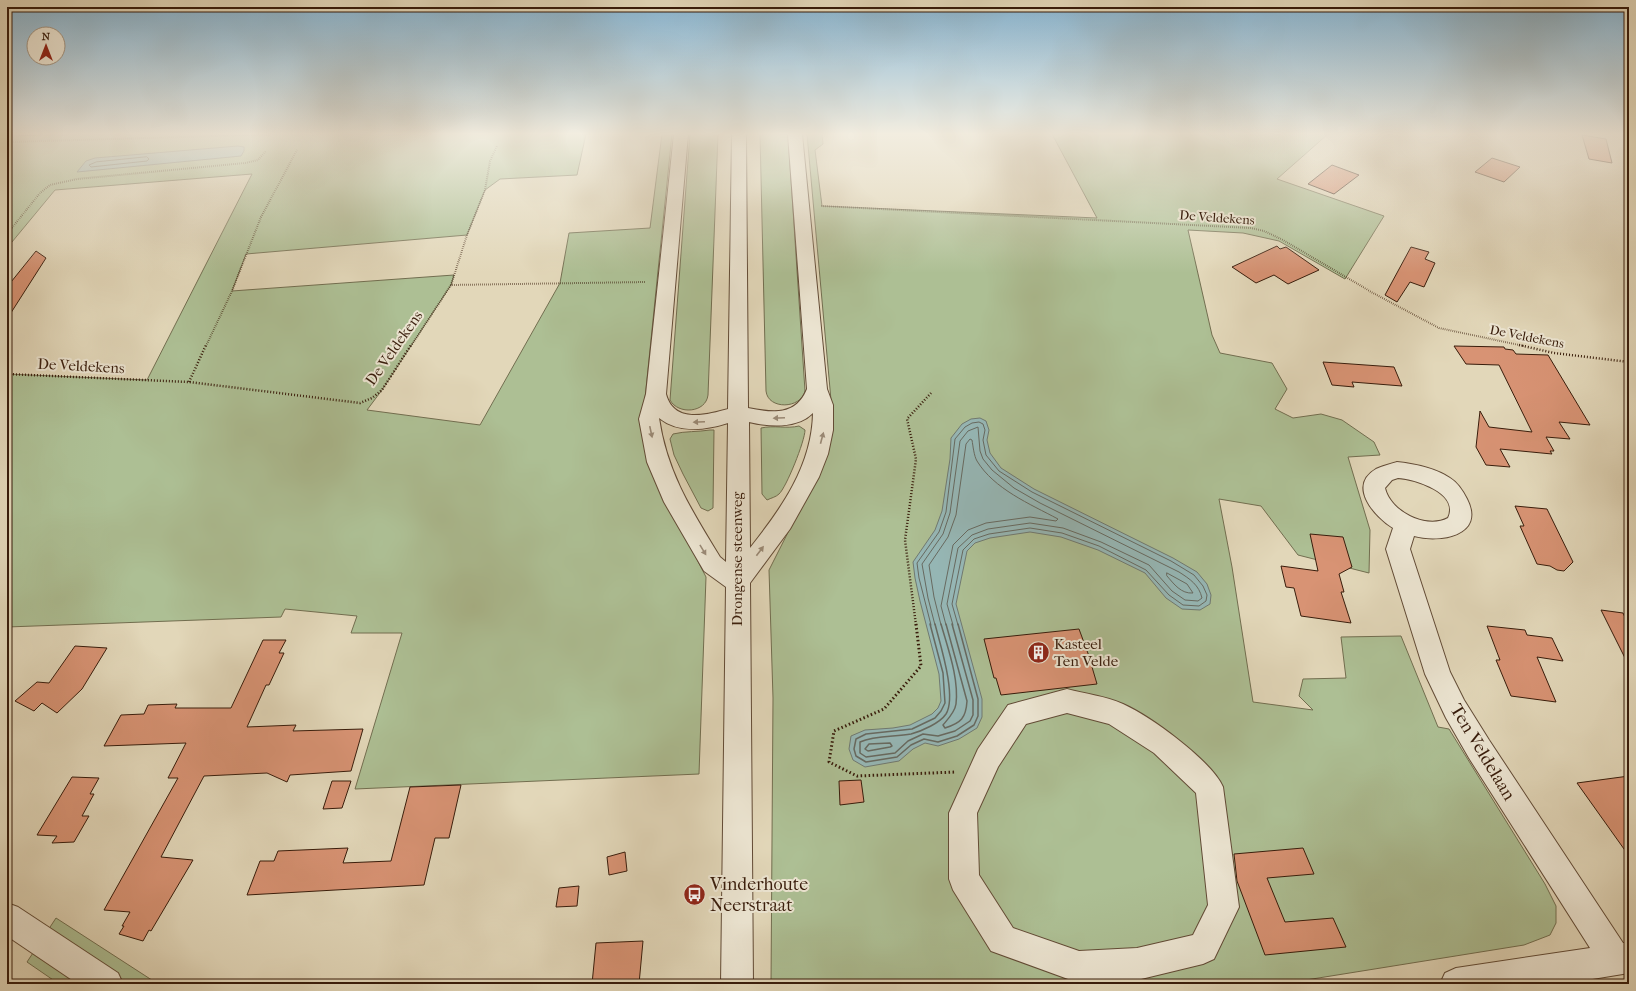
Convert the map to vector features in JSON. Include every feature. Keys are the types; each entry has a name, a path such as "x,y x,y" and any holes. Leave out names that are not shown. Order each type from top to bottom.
{"street":[{"path":"677,180 656,394 649,419 658,462 675,502 712,564 737,582 790,511 814,465 823,433 823,406 817,389 798,180"},
{"name":"Drongense steenweg","path":"737,984 739,180"},
{"path":"656,394 660,406 668,415 681,421 704,421 737,414 779,418 793,416 806,410 814,401 817,389"},
{"name":"Ten Veldelaan","path":"1406,524 1398,549 1438,674 1479,750 1622,959"},
{"path":"1066,701 1114,713 1164,744 1209,787 1224,907 1203,948 1137,964 1079,967 1002,940 964,879 963,813 982,771 988,758 1017,714 1066,701"},
{"path":"7,918 107,984"},
{"path":"1456,984 1622,959"}],"path":[{"path":"7,234 40,193 50,185 71,180"},
{"path":"189,382 232,291 261,217 281,180"},
{"name":"De Veldekens","path":"7,374 189,382 360,403 372,398 382,390 451,285 467,235 485,190 487,180"},
{"name":"De Veldekens","path":"800,206 829,206 1251,228 1264,230 1373,293 1439,328 1554,353 1629,362"},
{"path":"451,285 667,281"},
{"path":"931,392 907,419 916,459 905,540 921,666 884,708 834,732 829,762 857,776 982,771"}],"green space":[{"path":"7,180 175,180 55,190 7,248"},
{"path":"249,180 498,180 485,190 467,235 246,254 232,291 454,275 451,285 382,390 367,410 480,425 560,283 569,233 650,228 656,180 667,180 643,418 653,473 706,577 699,774 355,789 402,633 351,633 357,616 285,609 281,617 7,627 7,374 147,380"},
{"path":"687,180 716,180 708,395 706,401 702,405 691,410 679,408 670,400"},
{"path":"761,180 791,180 805,391 798,401 785,405 772,402 766,391"},
{"path":"811,180 819,180 822,206 1097,218 1077,180 1281,180 1384,216 1345,279 1279,241 1243,233 1188,230 1212,335 1220,353 1272,363 1287,389 1275,409 1293,418 1321,414 1342,420 1374,442 1380,455 1348,457 1370,530 1369,573 1298,555 1261,506 1219,499 1232,567 1253,702 1313,710 1299,696 1303,679 1346,678 1341,637 1401,636 1438,727 1449,729 1545,884 1556,906 1556,923 1550,935 1524,945 1281,984 771,984 773,698 769,570 814,481 832,424"},
{"path":"799,426 805,430 799,454 782,490 775,497 767,500 762,494 761,428"},
{"path":"714,430 713,508 708,511 701,508 683,474 674,455 670,439 673,434 682,432"},
{"path":"56,918 158,984 59,984 27,962"}],"water":[{"path":"980,418 986,421 989,430 987,440 990,453 1001,468 1034,489 1173,558 1197,572 1207,584 1211,595 1210,604 1200,610 1182,609 1166,598 1145,573 1098,550 1061,537 1030,532 990,538 975,543 967,551 956,604 982,699 982,717 977,728 959,739 938,746 925,743 913,749 899,761 865,767 853,760 849,749 851,736 865,730 910,725 932,714 938,708 941,701 939,674 920,601 913,562 935,530 942,511 950,459 951,438 962,424 971,419"}],"building":[{"path":"1313,180 1352,180 1334,194 1308,184"},
{"path":"1277,246 1280,249 1286,247 1319,270 1288,284 1274,275 1256,283 1232,267"},
{"path":"1411,247 1429,252 1425,259 1435,263 1424,287 1410,282 1397,302 1385,295"},
{"path":"36,251 46,258 7,319 7,287"},
{"path":"1454,346 1504,347 1505,349 1513,350 1516,354 1548,355 1590,425 1559,422 1570,439 1546,437 1554,451 1550,451 1552,454 1500,449 1510,467 1486,465 1476,447 1480,411 1489,427 1532,432 1499,365 1466,364"},
{"path":"1323,362 1394,367 1402,386 1352,382 1354,387 1332,385"},
{"path":"1515,506 1547,509 1573,562 1564,571 1557,570 1550,566 1537,564 1520,526 1524,526"},
{"path":"1310,534 1343,537 1352,567 1339,574 1344,592 1341,592 1351,623 1301,616 1294,588 1286,587 1281,566 1318,571"},
{"path":"1601,610 1623,613 1629,626 1629,666"},
{"path":"1487,626 1525,630 1527,635 1552,638 1563,661 1537,657 1556,702 1511,696 1496,660 1500,660"},
{"name":"Kasteel Ten Velde","path":"1079,629 1093,667 1097,684 1001,695 996,678 994,678 984,639"},
{"path":"263,640 286,640 279,653 284,653 269,685 266,685 247,727 296,725 293,731 363,729 351,771 290,775 287,782 267,773 204,776 161,857 193,860 151,931 149,930 143,941 119,934 130,912 104,910 178,778 168,778 186,743 104,746 121,715 144,714 148,705 177,704 175,708 231,708"},
{"path":"75,646 107,648 82,689 57,713 42,703 34,711 15,701 37,682 49,683"},
{"path":"1629,776 1629,856 1577,783"},
{"path":"72,777 99,778 90,794 94,794 82,816 89,816 74,842 52,843 57,836 37,835"},
{"path":"861,780 864,802 840,805 839,781"},
{"path":"332,781 351,781 342,808 323,809"},
{"path":"461,785 449,838 435,838 424,885 247,895 260,861 274,861 278,851 348,848 343,863 391,861 410,787"},
{"path":"1303,848 1314,874 1267,878 1285,922 1333,918 1346,947 1265,955 1237,881 1234,854"},
{"path":"625,852 627,871 609,875 607,857"},
{"path":"579,886 577,906 556,907 559,888"},
{"path":"643,941 639,984 592,984 596,943"}],"place":[{"name":"Kasteel Ten Velde","path":"1038,653"},
{"name":"Vinderhoute Neerstraat","path":"695,894"}]}
